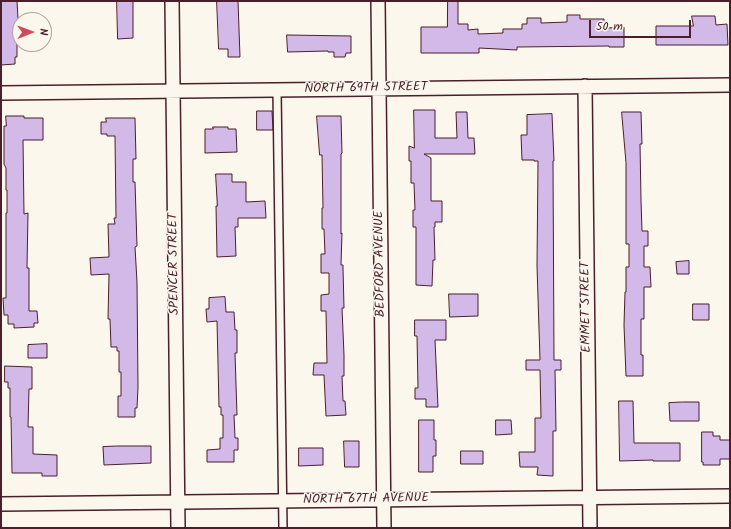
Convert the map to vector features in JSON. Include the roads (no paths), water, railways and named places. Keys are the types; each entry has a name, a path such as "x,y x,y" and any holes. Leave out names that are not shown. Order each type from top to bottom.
{"street":[{"name":"SPENCER STREET","path":"172,1 178,528"},
{"name":"BEDFORD AVENUE","path":"378,1 384,528"},
{"name":"NORTH 69TH STREET","path":"1,93 730,85"},
{"name":"EMMET STREET","path":"585,86 590,528"},
{"name":"NORTH 67TH AVENUE","path":"1,504 730,496"}],"lane":[{"path":"277,90 283,528"}]}
